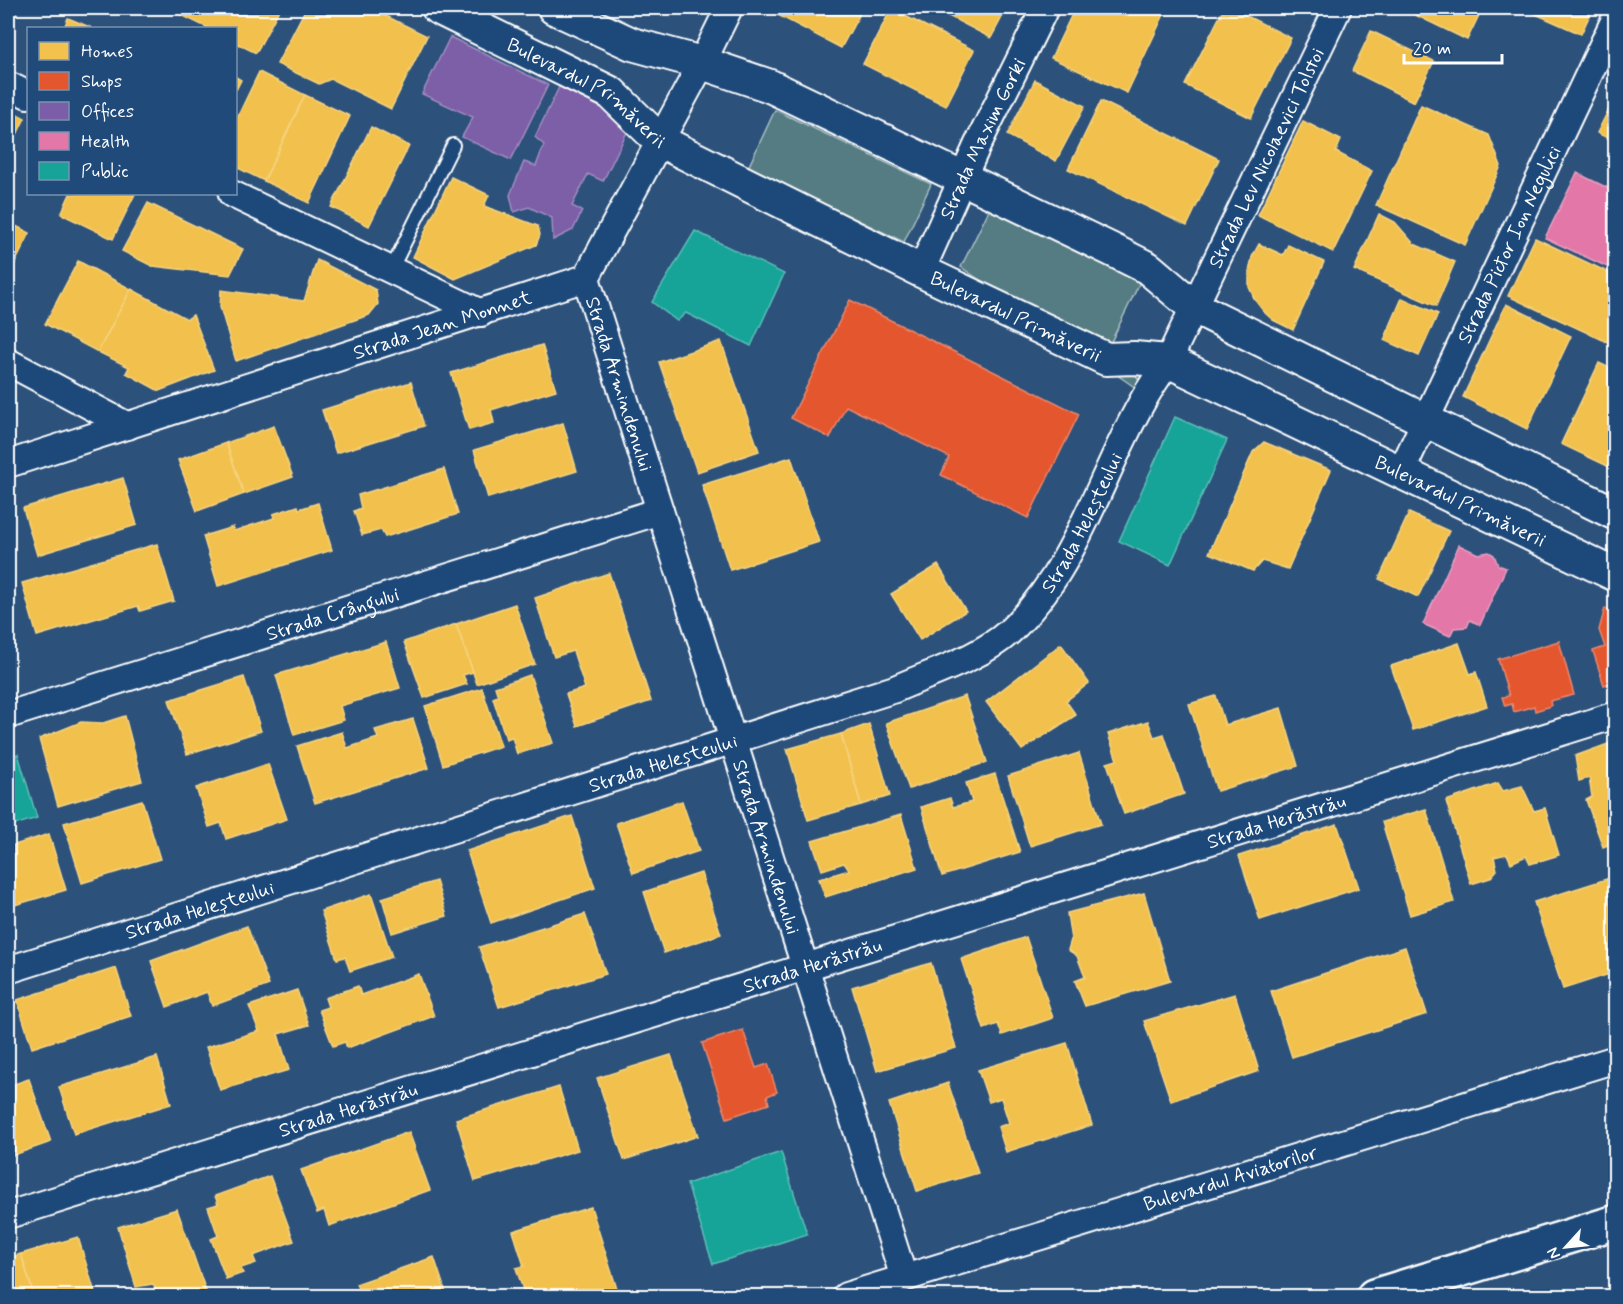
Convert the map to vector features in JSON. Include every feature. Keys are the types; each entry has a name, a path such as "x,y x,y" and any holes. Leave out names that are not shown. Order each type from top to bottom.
{"main road":[{"path":"1374,1296 1616,1222"}],"street":[{"name":"Bulevardul Primăverii","path":"438,8 611,93 660,141 921,271 1106,359 1134,358 1168,361 1616,575"},
{"path":"554,8 632,44 702,63 770,86 1148,268 1194,307 1616,514"},
{"path":"586,278 702,63 729,8"},
{"name":"Strada Maxim Gorki","path":"921,271 976,146 1045,8"},
{"name":"Strada Lev Nicolaevici Tolstoi","path":"1168,361 1338,8"},
{"name":"Strada Pictor Ion Negulici","path":"1401,472 1616,16"},
{"path":"8,85 27,94"},
{"path":"234,195 481,313"},
{"name":"Strada Jean Monnet","path":"8,464 586,278"},
{"name":"Strada Armindenului","path":"586,278 904,1278"},
{"name":"Strada Heleșteului","path":"8,970 895,689 976,654 1008,633 1038,600 1066,561 1141,404 1168,361"},
{"path":"8,362 128,426"},
{"name":"Strada Crângului","path":"8,715 660,511"},
{"name":"Strada Herăstrău","path":"8,1215 1616,715"},
{"name":"Bulevardul Aviatorilor","path":"846,1296 1616,1059"}],"lane":[{"path":"391,270 453,145"}],"green space":[{"path":"775,110 931,184 904,242 748,168"},
{"path":"992,204 1142,278 1110,344 1159,404 961,267"}],"building: Homes":[{"path":"8,8 18,8 8,30"},
{"path":"167,8 280,8 256,53 237,44 237,27 206,27"},
{"path":"306,8 370,8 427,36 391,109 331,79 319,84 277,64"},
{"path":"771,8 863,8 841,48 770,11"},
{"path":"933,8 1007,8 991,38"},
{"path":"1075,8 1167,8 1127,93 1051,58"},
{"path":"1224,8 1231,8 1291,38 1251,118 1185,85"},
{"path":"1401,8 1478,8 1482,9 1467,40"},
{"path":"1522,8 1593,8 1581,34"},
{"path":"891,9 974,50 946,106 863,64"},
{"path":"68,18 90,27 64,27"},
{"path":"1371,31 1434,61 1414,102 1352,71"},
{"path":"259,72 305,95 264,181 237,168 237,118"},
{"path":"1035,80 1085,106 1056,161 1007,135"},
{"path":"305,95 350,116 309,203 264,181"},
{"path":"1616,95 1616,142 1597,133"},
{"path":"1101,101 1219,159 1187,226 1068,169"},
{"path":"1421,105 1489,135 1501,166 1465,245 1376,205"},
{"path":"8,109 25,118 8,153"},
{"path":"1303,121 1341,140 1336,152 1372,171 1333,252 1258,215"},
{"path":"371,127 409,146 369,226 331,207"},
{"path":"451,177 489,195 484,206 538,226 540,235 536,245 455,279 413,257"},
{"path":"70,195 135,195 113,239 61,214"},
{"path":"148,203 243,249 230,275 152,266 122,251"},
{"path":"1379,214 1395,222 1414,244 1455,262 1436,306 1354,270"},
{"path":"8,222 30,233 8,277"},
{"path":"1535,238 1616,276 1616,346 1508,296"},
{"path":"1259,244 1283,255 1288,245 1324,262 1293,330 1273,320 1264,312 1249,287 1252,257"},
{"path":"317,260 376,290 378,304 369,315 236,361 220,307 221,290 304,301"},
{"path":"78,261 131,289 98,352 45,324"},
{"path":"131,289 187,319 193,315 214,370 159,391 126,373 129,367 98,352"},
{"path":"1402,298 1438,314 1419,356 1384,340"},
{"path":"1506,304 1571,336 1527,429 1463,397"},
{"path":"721,341 759,451 697,472 659,362"},
{"path":"542,345 556,390 491,410 494,423 469,430 451,373"},
{"path":"1599,363 1616,371 1616,470 1561,444"},
{"path":"411,382 424,426 336,453 322,410"},
{"path":"563,423 577,471 488,498 474,450"},
{"path":"274,426 293,477 244,494 226,443"},
{"path":"1264,442 1331,470 1288,569 1262,561 1253,571 1209,553 1253,452"},
{"path":"226,443 244,494 197,511 178,460"},
{"path":"791,457 819,542 730,570 702,485"},
{"path":"444,469 458,514 385,537 381,530 362,535 354,511 361,508 358,495"},
{"path":"123,478 137,525 37,555 23,508"},
{"path":"318,503 332,550 218,586 203,536 233,527 234,531 274,518 273,514 298,506 299,509"},
{"path":"1409,513 1449,531 1418,597 1379,579"},
{"path":"8,541 13,557 8,559"},
{"path":"157,544 174,601 140,611 138,606 37,636 22,583"},
{"path":"938,565 966,611 920,640 891,594"},
{"path":"609,573 651,701 577,726 566,694 585,688 573,651 554,657 535,598"},
{"path":"515,604 535,664 477,684 456,624"},
{"path":"456,624 473,672 463,675 467,684 424,698 404,642"},
{"path":"386,642 400,688 340,706 344,720 294,735 276,675"},
{"path":"1459,643 1470,674 1476,672 1487,706 1413,730 1391,666"},
{"path":"1061,644 1089,683 1066,701 1076,715 1022,750 986,702"},
{"path":"530,675 553,743 517,754 512,737 506,739 493,698 498,696 495,687"},
{"path":"244,677 261,731 187,754 169,700"},
{"path":"482,688 501,746 443,765 425,706"},
{"path":"965,696 987,762 909,789 886,723"},
{"path":"1216,696 1225,725 1281,708 1298,766 1217,791 1189,704"},
{"path":"125,716 142,781 58,806 39,739 81,722 103,723"},
{"path":"413,719 429,768 315,803 297,746 342,732 347,748 378,738 375,730"},
{"path":"1148,721 1154,737 1164,734 1184,794 1124,814 1107,763 1117,760 1108,734"},
{"path":"869,724 890,796 861,805 841,734"},
{"path":"841,734 861,805 808,820 787,749"},
{"path":"1616,741 1616,842 1603,847 1586,800 1592,797 1589,778 1579,781 1575,756"},
{"path":"1079,753 1101,824 1030,846 1008,776"},
{"path":"268,764 287,819 226,839 221,823 209,827 196,788"},
{"path":"995,774 1020,852 942,876 921,807 950,798 953,807 972,802 966,783"},
{"path":"1498,783 1503,791 1522,786 1534,811 1545,808 1559,855 1530,864 1526,856 1511,863 1507,854 1494,857 1497,870 1490,878 1471,884 1446,801"},
{"path":"142,800 160,859 82,883 64,823"},
{"path":"682,801 699,851 633,873 616,823"},
{"path":"1426,809 1454,902 1410,915 1382,822"},
{"path":"901,815 917,868 825,897 819,879 849,870 844,863 822,870 812,841"},
{"path":"572,816 595,888 491,923 467,851"},
{"path":"1337,824 1359,888 1260,920 1239,856"},
{"path":"49,834 66,890 8,907 8,847"},
{"path":"701,873 721,934 664,953 644,892"},
{"path":"1616,876 1616,972 1563,989 1534,902"},
{"path":"436,881 447,916 392,933 382,898"},
{"path":"1144,893 1170,981 1085,1006 1075,981 1085,977 1077,956 1068,950 1071,940 1067,913"},
{"path":"371,894 392,957 350,971 345,957 337,959 321,911"},
{"path":"585,914 606,974 499,1007 479,947"},
{"path":"247,926 269,985 212,1006 207,992 167,1007 151,961"},
{"path":"1026,937 1053,1018 1002,1035 998,1024 984,1029 961,959"},
{"path":"1405,947 1427,1014 1292,1057 1271,991"},
{"path":"931,963 956,1048 877,1071 852,987"},
{"path":"116,968 131,1016 32,1048 17,1000"},
{"path":"419,974 434,1016 347,1048 345,1042 333,1046 319,1010 328,1007 325,998 358,986 361,995"},
{"path":"297,990 309,1025 278,1034 289,1070 220,1090 206,1047 259,1031 249,1006"},
{"path":"1235,994 1259,1071 1171,1101 1144,1021"},
{"path":"1067,1043 1092,1125 1006,1152 998,1127 1009,1123 1001,1098 989,1102 978,1070"},
{"path":"671,1055 698,1136 624,1160 597,1078"},
{"path":"157,1057 171,1104 74,1134 59,1087"},
{"path":"29,1079 51,1142 8,1157 8,1086"},
{"path":"948,1083 978,1173 917,1191 889,1103"},
{"path":"559,1087 578,1150 475,1181 456,1119"},
{"path":"409,1132 430,1190 329,1226 324,1210 317,1213 301,1170"},
{"path":"270,1176 294,1241 253,1256 256,1263 241,1268 243,1273 226,1279 211,1239 218,1236 208,1207 218,1204 215,1196"},
{"path":"591,1207 617,1289 595,1296 525,1296 516,1268 524,1266 513,1231"},
{"path":"177,1209 207,1294 158,1296 153,1284 136,1287 118,1227"},
{"path":"78,1237 96,1296 34,1296 21,1254"},
{"path":"21,1254 34,1296 8,1296 8,1258"},
{"path":"434,1257 447,1296 361,1296 356,1284"}],"building: Shops":[{"path":"850,300 1079,414 1028,518 941,475 949,457 846,406 830,438 791,418"},
{"path":"1605,608 1616,613 1616,682 1604,685 1593,651 1605,647 1599,630"},
{"path":"1559,641 1574,695 1550,701 1551,706 1535,711 1534,706 1514,712 1512,704 1505,706 1502,697 1509,696 1498,659"},
{"path":"743,1030 756,1068 768,1064 777,1092 767,1096 769,1104 727,1118 702,1043"}],"building: Offices":[{"path":"450,37 548,85 511,160 462,137 473,117 422,94"},
{"path":"563,79 617,106 629,128 603,181 588,174 572,206 582,211 573,230 553,240 552,218 529,207 514,212 510,195 524,162 536,166 544,145 535,137"}],"building: Health":[{"path":"1577,173 1616,192 1616,271 1545,238"},
{"path":"1459,545 1478,554 1489,552 1494,555 1498,565 1506,568 1480,625 1470,620 1467,627 1454,628 1450,636 1423,624"}],"building: Public":[{"path":"695,231 784,274 751,346 686,313 677,321 652,302"},
{"path":"1175,417 1227,440 1170,565 1119,541"},
{"path":"18,754 37,818 8,827 8,758"},
{"path":"781,1152 807,1234 713,1264 687,1184"}]}
